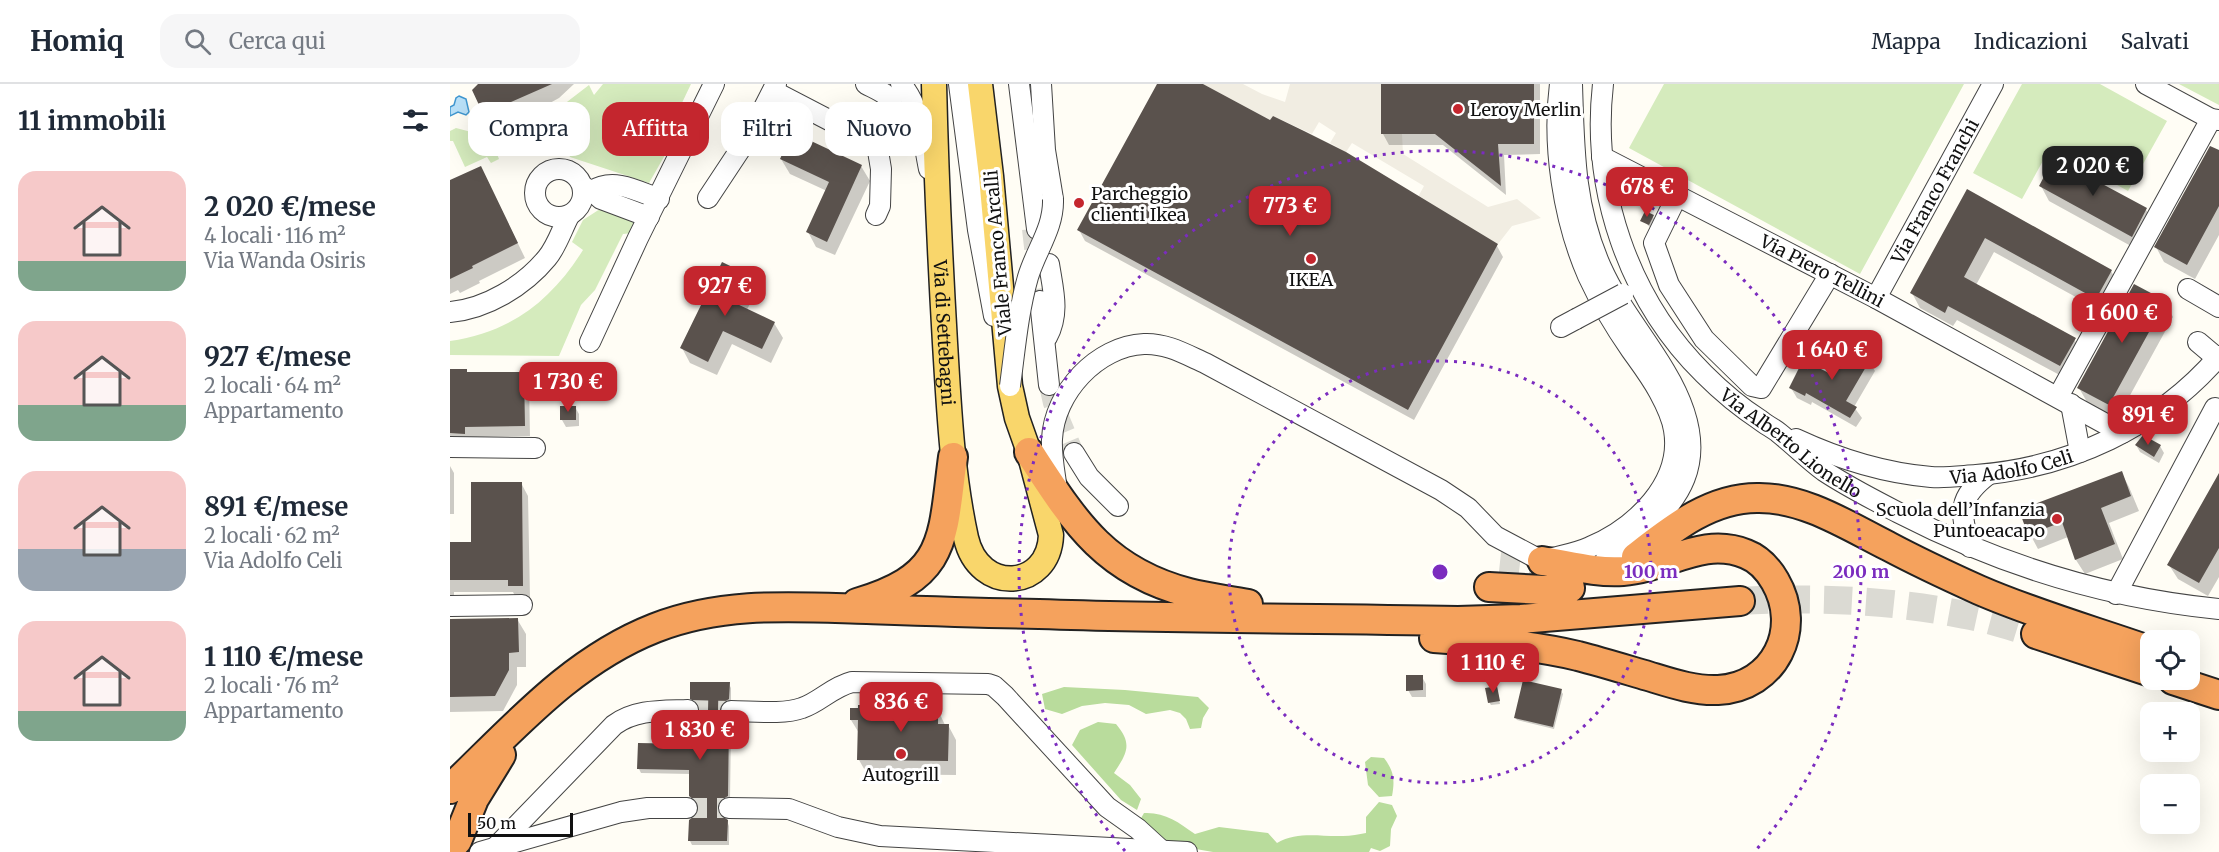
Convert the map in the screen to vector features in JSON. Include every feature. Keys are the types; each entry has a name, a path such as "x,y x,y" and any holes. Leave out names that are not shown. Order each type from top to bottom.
{"highway":[{"path":"1029,452 1057,496 1091,538 1113,559 1139,574 1189,593 1317,618"},
{"path":"839,608 897,587 918,573 935,555 944,528 952,458"},
{"path":"1636,557 1668,532 1720,504 1754,498 1782,500 1822,513 1982,591 2140,647"},
{"path":"1054,615 1512,645 1578,656 1680,686 1704,690 1730,689 1750,681 1769,667 1784,639 1787,618 1783,597 1767,569 1748,554 1728,549 1699,549 1643,568 1622,571 1595,570 1542,561"},
{"path":"1489,587 1544,590 1570,588"},
{"path":"450,789 548,694 575,672 607,651 654,628 721,610 779,606 1054,615 1458,621 1521,619 1740,601"},
{"path":"2036,634 2140,668"},
{"path":"478,847 470,808 491,769 548,694"}],"main road":[{"path":"934,84 937,207"},
{"name":"Viale Franco Arcalli","path":"980,84 992,176 1010,386 1017,418 1029,452"},
{"name":"Via di Settebagni","path":"937,207 952,458 970,550 988,573 996,577 1008,579 1027,574 1039,566 1045,558 1051,541 1050,527 1029,452"}],"street":[{"path":"590,342 714,84"},
{"path":"866,84 886,94 891,102"},
{"path":"901,84 917,112 937,207"},
{"path":"958,84 978,230 1010,386"},
{"path":"1014,84 1035,229 1019,84"},
{"path":"1010,386 1023,298 1034,260 1050,224 1053,210 1033,84"},
{"path":"1041,84 1045,149"},
{"name":"Via Alberto Lionello","path":"1603,84 1600,114 1602,157 1609,199 1632,289 1689,358 1737,404 1777,431 1816,465 1848,486 1929,529 1970,547 2026,568 2116,594 2219,609"},
{"name":"Via Franco Franchi","path":"1876,298 1993,84"},
{"path":"2080,453 2065,400 2215,120 2146,84"},
{"path":"708,198 751,133 775,87 825,115"},
{"path":"1570,88 1573,148 1580,196 1594,248 1618,300 1659,361 1683,403 1690,428 1690,453 1685,477 1678,493 1652,523 1606,558"},
{"path":"1057,496 1052,440 1056,418 1066,395 1080,375 1105,356 1125,347 1145,344 1174,348 1205,363 1441,490 1468,508 1495,537 1542,561 1590,547 1614,534 1635,518 1652,501 1667,478 1672,464 1675,442 1673,423 1660,394 1609,316 1583,263 1562,185 1557,134 1570,88"},
{"path":"876,215 880,206 881,169 879,156"},
{"name":"Via Piero Tellini","path":"1602,157 1876,298 2122,433"},
{"path":"569,216 555,218 543,211 536,199 536,186 539,179 550,171 564,169 576,175 588,189 602,199 649,217"},
{"path":"588,189 611,184 659,198"},
{"path":"450,312 464,311 510,291 547,257 569,216 580,207 588,189"},
{"path":"1677,196 1654,243 1669,285 1704,339 1752,386 1761,388 1830,274"},
{"path":"1044,343 1050,332 1056,305 1049,264"},
{"path":"1569,323 1632,289"},
{"path":"2188,290 2219,306"},
{"path":"1040,301 1049,385"},
{"path":"2198,342 2218,357"},
{"name":"Via Adolfo Celi","path":"1777,431 1833,455 1884,470 1931,477 2020,470 2080,453 2122,433 2154,414 2186,388 2218,357"},
{"path":"2116,594 2217,409 2186,388"},
{"path":"450,447 535,448"},
{"path":"1074,453 1089,477 1118,506"},
{"path":"1970,547 1962,520 1962,506 1971,490 1989,474"},
{"path":"450,606 522,605"},
{"path":"731,711 792,710 811,704 837,686 852,682 988,684 1005,696 1113,812 1138,829 1161,850"},
{"path":"478,847 622,719 639,713 688,710"},
{"path":"478,847 634,809 687,808"},
{"path":"729,808 789,809 838,827 880,836 1187,852"}],"green space":[{"path":"603,84 691,84 682,102 602,102 602,156 664,156 649,183 570,157 590,156 590,102 567,102 589,85 594,95"},
{"path":"1664,84 1964,84 1860,274 1629,148"},
{"path":"2022,84 2100,84 2167,121 2128,191 2050,148 2022,199 1973,173"},
{"path":"2179,84 2219,84 2219,105"},
{"path":"456,128 468,131 468,156 498,156 499,159 491,163 487,157 465,167 453,141 450,141 450,131"},
{"path":"600,209 633,221 635,226 633,233 623,234 595,290 581,305 559,356 450,355 450,341 472,337 510,322 543,299 571,268 583,250 572,242 583,220"},
{"path":"1064,687 1198,697 1209,708 1203,718 1201,728 1190,729 1186,719 1180,713 1170,710 1146,714 1129,705 1105,703 1082,706 1062,714 1045,709 1042,694"},
{"path":"1098,722 1116,724 1125,737 1125,754 1114,773 1130,785 1141,799 1137,810 1121,800 1072,745 1080,730"},
{"path":"1371,757 1384,758 1390,767 1393,780 1392,796 1379,797 1368,785 1365,762"},
{"path":"1379,802 1392,805 1397,816 1391,829 1390,846 1380,851 1371,848 1369,852 1213,852 1167,844 1140,820 1144,813 1158,814 1177,822 1195,834 1219,827 1268,833 1277,843 1301,836 1346,836 1366,833 1366,817"}],"shaded area":[{"path":"1203,84 1243,84 1285,102 1290,84 1382,84 1381,134 1402,134 1403,154 1488,207 1517,199 1541,218 1512,226 1498,244 1418,197 1424,186 1352,143 1346,152 1330,143 1336,133 1319,122 1312,134 1273,116 1270,120"}],"water":[{"path":"459,96 466,99 468,113 466,115 458,112 450,116 450,107 454,105"}],"building":[{"path":"478,84 552,84 511,102 478,102 472,90"},
{"name":"IKEA","path":"1157,84 1203,84 1270,120 1273,116 1346,152 1498,244 1408,410 1077,230"},
{"name":"Leroy Merlin","path":"1381,84 1534,84 1534,144 1498,144 1501,186 1435,134 1381,134"},
{"path":"813,142 825,148 825,156 843,156 862,165 827,242 806,232 829,182 780,159 781,156 813,156"},
{"path":"2210,146 2219,150 2219,206 2187,265 2154,247"},
{"path":"2054,158 2147,208 2132,237 2039,186"},
{"path":"481,166 518,243 450,279 450,180"},
{"path":"1967,189 2112,270 2096,299 1985,238 1964,277 2076,338 2060,366 1948,306 1945,313 1910,293"},
{"path":"1645,211 1654,215 1649,225 1640,221"},
{"path":"722,262 749,275 735,303 775,322 762,349 723,331 708,362 680,348"},
{"path":"2134,284 2166,301 2109,405 2077,388"},
{"path":"1845,345 1870,360 1846,401 1857,407 1850,418 1806,393 1805,396 1789,388 1803,360 1829,373"},
{"path":"450,369 467,369 467,372 524,372 525,426 465,427 465,434 450,433"},
{"path":"560,406 576,406 576,420 560,420"},
{"path":"2143,435 2161,445 2154,457 2135,445"},
{"path":"2122,471 2131,496 2101,508 2115,544 2075,560 2062,522 2028,535 2019,510"},
{"path":"2219,473 2219,548 2199,583 2167,565"},
{"path":"471,482 522,482 523,586 508,586 508,580 450,580 450,542 471,542"},
{"path":"518,618 519,652 509,653 509,670 495,696 450,697 450,619"},
{"path":"1406,675 1423,675 1423,690 1406,691"},
{"path":"1523,680 1562,689 1553,727 1514,718"},
{"path":"690,682 730,682 729,699 721,704 719,710 721,717 729,723 728,796 719,801 717,807 719,814 728,820 727,841 688,841 689,820 697,814 699,809 697,802 689,796 689,770 637,769 638,743 690,744 690,722 698,716 700,710 698,703 690,699"},
{"path":"1497,686 1500,701 1488,703 1485,688"},
{"path":"858,705 938,706 938,724 949,724 948,761 857,760 858,720 850,720 850,708 858,708"}],"tunnel":[{"path":"1032,229 1040,301"},
{"path":"1049,385 1053,403 1074,453"},
{"path":"1500,562 1554,568"},
{"path":"1740,601 1796,599 1909,606 1974,617 2036,634"},
{"path":"688,710 731,711"},
{"path":"687,808 729,808"}],"place":[{"name":"Leroy Merlin","path":"1458,109"},
{"name":"Parcheggio clienti Ikea","path":"1079,203"},
{"name":"IKEA","path":"1311,259"},
{"name":"Scuola dell’Infanzia Puntoeacapo","path":"2057,519"},
{"name":"Autogrill","path":"901,754"}]}
